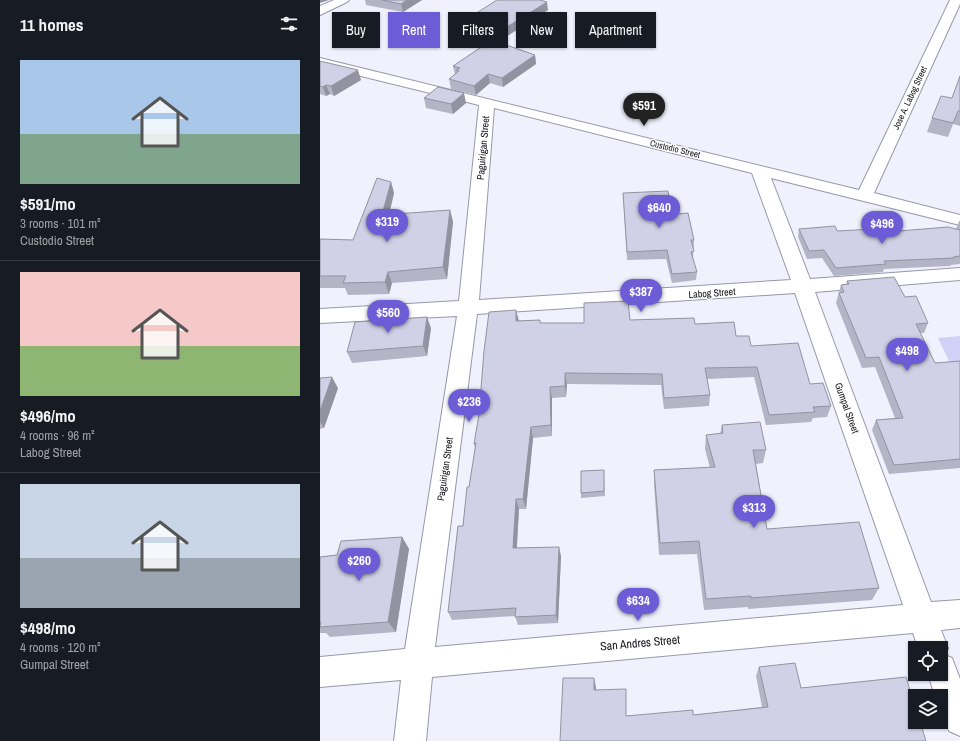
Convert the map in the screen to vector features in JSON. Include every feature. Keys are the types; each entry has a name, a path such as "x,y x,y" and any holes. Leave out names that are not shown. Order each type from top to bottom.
{"street":[{"path":"320,12 344,0"},
{"name":"Jose A. Labog Street","path":"864,196 956,0"},
{"name":"Custodio Street","path":"320,62 759,169 960,220"},
{"name":"Paguirigan Street","path":"410,741 418,664 468,308 487,102"},
{"name":"Gumpal Street","path":"759,169 803,286 931,641"},
{"name":"Labog Street","path":"320,316 468,308 960,274"},
{"name":"San Andres Street","path":"320,672 960,614"},
{"path":"946,681 960,720"}],"shaded area":[{"path":"960,336 960,362 950,363 938,338"}],"building":[{"path":"382,0 407,0 401,4"},
{"path":"497,0 540,0 547,2 531,12 516,12 516,21 508,26 508,12 478,12"},
{"path":"508,46 535,55 502,78 488,74 474,86 449,79 459,71 456,70 460,68 453,66 480,48 508,48"},
{"path":"320,61 358,70 331,86 326,85 323,87 320,86"},
{"path":"960,76 960,111 958,111 953,123 932,118 941,96 952,98"},
{"path":"438,87 464,93 451,104 424,98"},
{"path":"377,178 391,182 382,215 450,210 443,267 388,272 385,282 343,283 346,276 320,276 320,239 353,240"},
{"path":"668,191 670,204 675,203 677,214 688,213 694,240 691,240 694,251 691,252 697,272 672,274 667,250 627,252 623,193"},
{"path":"835,226 837,231 874,229 875,233 948,227 960,230 960,256 953,257 954,258 884,261 886,264 836,268 824,250 809,251 799,229"},
{"path":"894,277 905,297 916,296 928,323 916,324 935,363 960,361 960,459 894,465 876,420 903,418 879,357 866,358 839,293 844,292 841,285 849,284 847,281"},
{"path":"628,301 630,320 694,318 695,324 734,322 736,336 749,336 751,346 798,343 810,384 823,383 831,406 813,407 815,412 769,415 757,367 705,368 710,395 664,398 662,374 565,373 565,386 550,387 551,425 531,427 523,499 516,499 513,548 559,547 556,615 515,617 516,608 448,612 458,526 463,526 467,487 469,487 476,443 474,444 479,414 489,312 516,310 516,321 540,320 540,323 584,323 584,303"},
{"path":"427,317 423,346 347,352 355,322"},
{"path":"332,377 320,411 320,378"},
{"path":"760,422 766,450 753,450 767,529 859,522 879,588 751,598 751,596 706,599 699,541 660,543 654,470 715,467 706,435 723,433 722,425"},
{"path":"604,470 604,491 581,493 581,471"},
{"path":"402,537 388,622 320,627 320,557 337,555 341,541"},
{"path":"795,663 801,688 906,677 910,689 908,689 908,729 922,729 926,741 560,741 563,678 594,678 594,690 626,689 626,716 693,710 693,715 768,707 759,667"}]}
